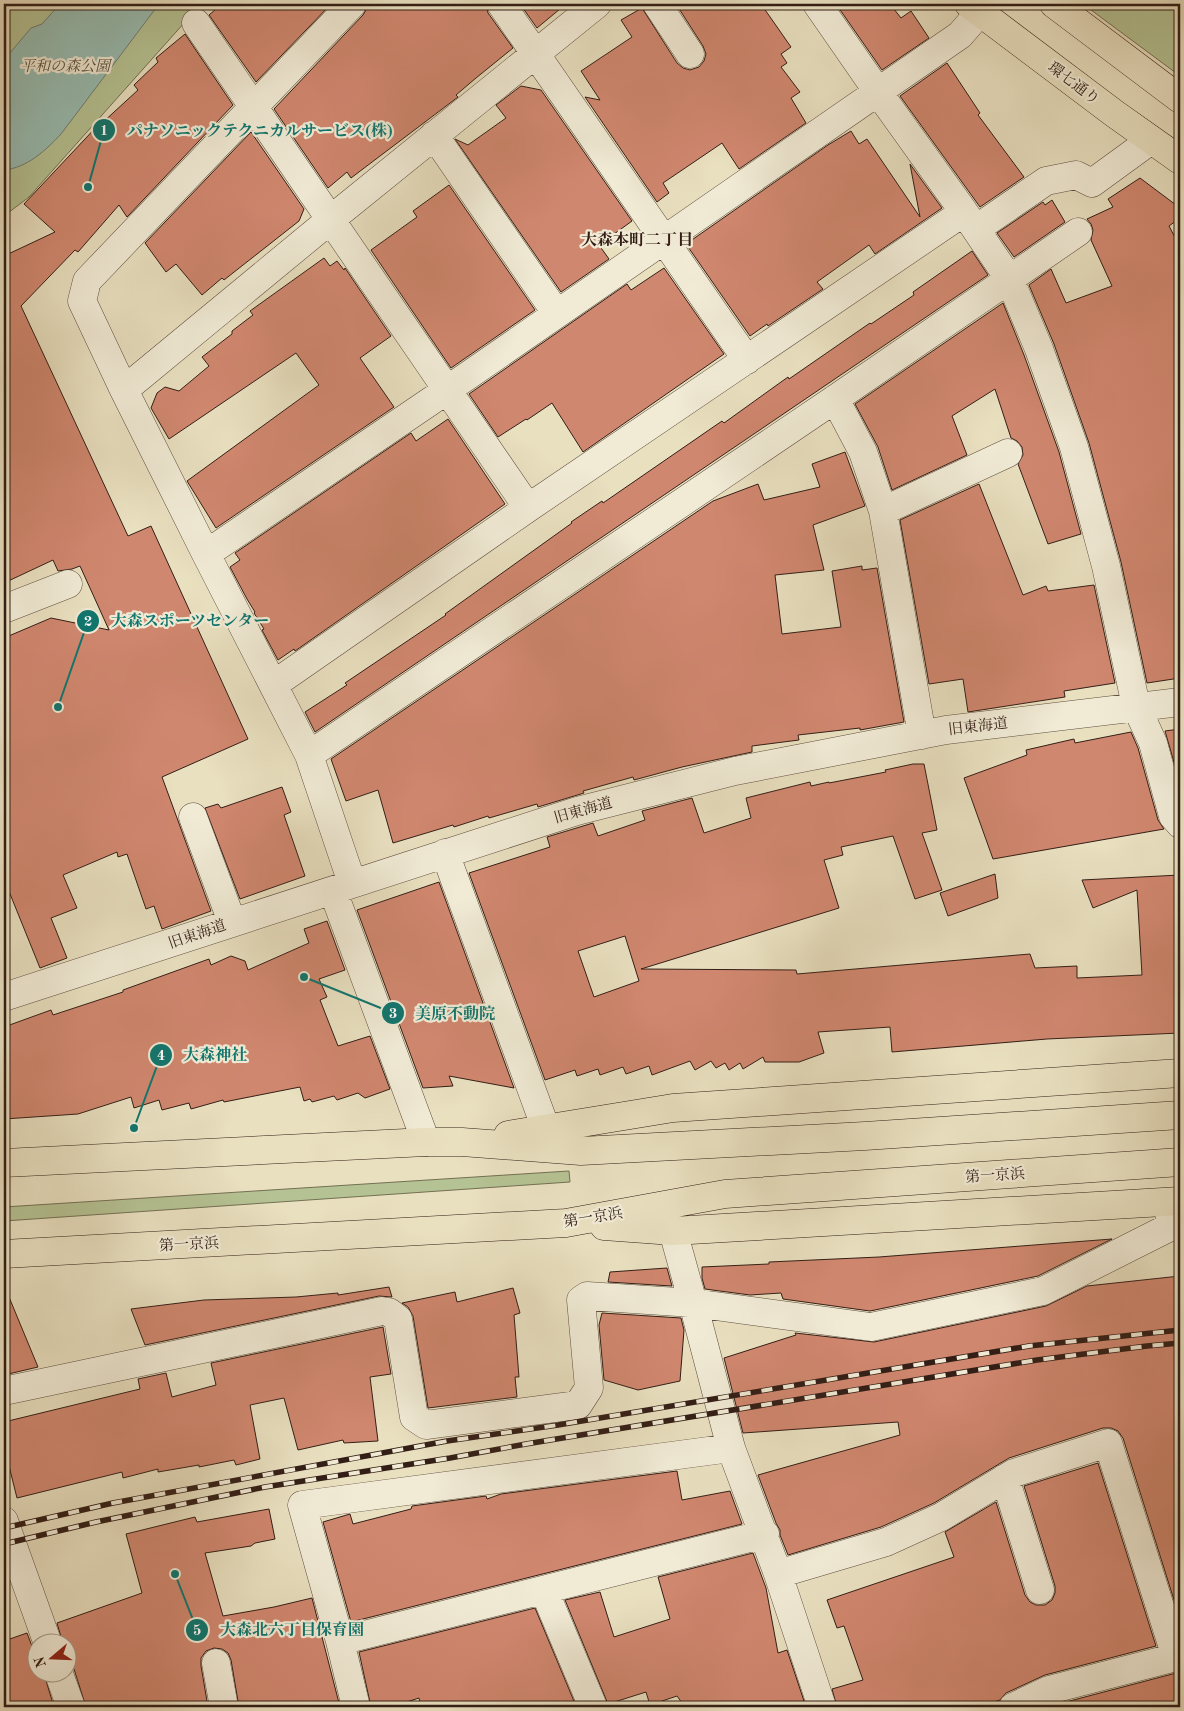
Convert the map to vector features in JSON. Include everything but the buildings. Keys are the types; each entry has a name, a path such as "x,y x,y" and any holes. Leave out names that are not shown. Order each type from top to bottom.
{"main road":[{"path":"1054,4 1180,99"},
{"name":"環七通り","path":"975,8 1180,160"},
{"path":"462,1142 673,1108 1180,1073"},
{"path":"4,1163 426,1142 462,1142 580,1151 864,1136 1180,1115"},
{"name":"第一京浜","path":"4,1254 566,1223 725,1194 1180,1162"},
{"path":"566,1223 673,1231 1175,1202"}],"street":[{"path":"352,4 88,281 82,302 206,554 309,755 342,887 426,1142"},
{"path":"501,4 747,360"},
{"path":"124,390 434,135 597,4"},
{"path":"657,4 690,54"},
{"path":"817,4 970,220 1010,280 1039,350 1074,446 1106,566 1136,706 1153,743 1172,816 1180,824"},
{"path":"206,554 447,390 960,35 975,8"},
{"path":"196,23 528,508"},
{"path":"434,135 557,314"},
{"path":"273,686 528,508 747,360 970,220 1046,181 1076,175 1092,183 1152,140"},
{"path":"309,755 1078,232"},
{"path":"835,399 863,452 883,511 922,735"},
{"path":"883,511 1008,453"},
{"path":"4,609 68,584"},
{"name":"旧東海道","path":"4,997 577,811 735,771 922,735 1136,706 1180,702"},
{"path":"193,816 232,922"},
{"path":"445,853 546,1129"},
{"path":"4,1391 382,1311 389,1312 398,1319 414,1417 428,1426 580,1404 589,1388 581,1300 584,1297 692,1303 871,1327 1043,1291 1170,1227 1175,1202"},
{"path":"673,1231 731,1448 765,1534 822,1707"},
{"path":"778,1574 886,1542 941,1517 1014,1473 1108,1443 1178,1656 1050,1690 1013,1707"},
{"path":"356,1707 340,1641 302,1505 731,1448"},
{"path":"1005,1478 1040,1590"},
{"path":"4,1521 44,1634"},
{"path":"340,1641 765,1534"},
{"path":"544,1590 593,1707"},
{"path":"216,1663 224,1707"},
{"path":"63,1684 72,1707"}],"green space":[{"name":"平和の森公園","path":"4,4 201,4 29,197 4,216"},
{"path":"1083,4 1180,4 1180,76"},
{"path":"569,1171 570,1182 4,1221 4,1207"}],"water":[{"name":"平和の森公園","path":"58,4 159,4 61,134 36,157 21,166 4,170 4,60 31,28 42,24"}],"railway":[{"path":"4,1528 113,1503 447,1441 558,1425 1029,1346 1180,1330"},
{"path":"4,1544 96,1522 265,1487 1037,1360 1180,1343"}],"place":[{"name":"パナソニックテクニカルサービス(株)","path":"88,187"},
{"name":"大森スポーツセンター","path":"58,707"},
{"name":"美原不動院","path":"304,977"},
{"name":"大森神社","path":"134,1128"},
{"name":"大森北六丁目保育園","path":"175,1574"}],"district":[{"name":"大森本町二丁目","path":"637,239"}]}
